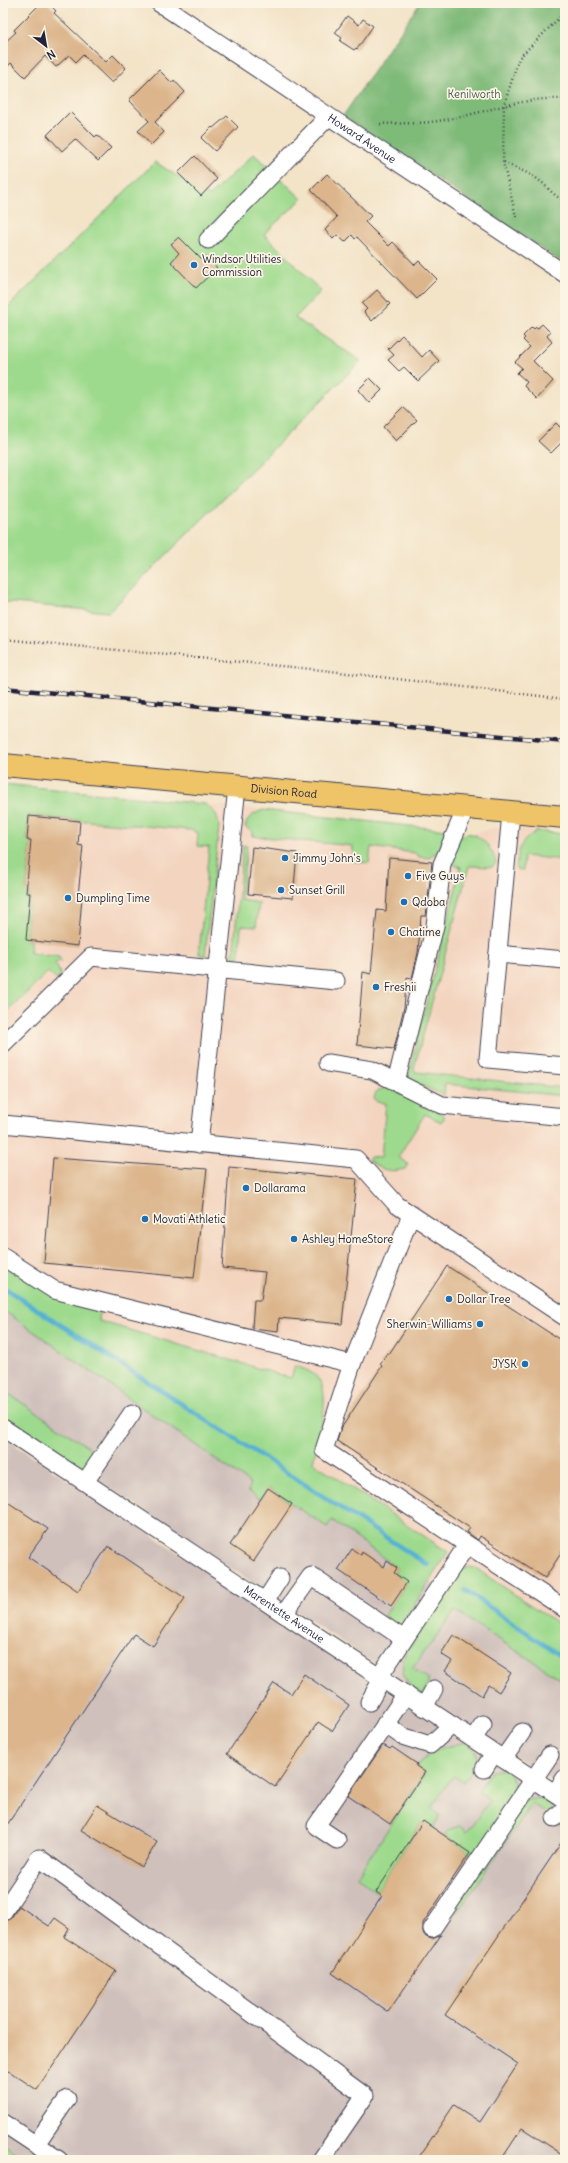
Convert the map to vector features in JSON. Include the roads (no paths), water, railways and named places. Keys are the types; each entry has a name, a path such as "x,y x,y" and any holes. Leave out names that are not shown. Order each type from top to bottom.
{"main road":[{"name":"Division Road","path":"3,766 565,818"}],"street":[{"name":"Howard Avenue","path":"159,3 565,274"},
{"path":"208,240 328,117"},
{"path":"199,1144 237,787"},
{"path":"396,1082 435,926 442,864 466,808"},
{"path":"511,813 488,1059 565,1066"},
{"path":"498,954 565,960"},
{"path":"3,1044 91,957 336,981"},
{"path":"328,1063 372,1070 442,1105 565,1117"},
{"path":"3,1124 356,1159 397,1205 565,1317"},
{"path":"411,1215 352,1364 324,1450 565,1609"},
{"path":"3,1257 54,1290 352,1364"},
{"path":"85,1482 132,1413"},
{"name":"Marentette Avenue","path":"3,1428 560,1796"},
{"path":"369,1702 404,1639 467,1545"},
{"path":"284,1614 310,1576 404,1639"},
{"path":"264,1601 280,1578"},
{"path":"424,1707 434,1689"},
{"path":"337,1840 316,1826 406,1694"},
{"path":"385,1724 402,1736 430,1745 452,1725"},
{"path":"473,1739 483,1724"},
{"path":"484,1769 522,1732"},
{"path":"432,1929 550,1755"},
{"path":"560,1796 565,1778"},
{"path":"3,1912 39,1858 365,2096 321,2160"},
{"path":"36,2144 67,2099"},
{"path":"3,2122 59,2160"}],"waterway":[{"path":"3,1287 428,1565"},
{"path":"465,1590 565,1659"}],"railway":[{"path":"3,688 565,742"}],"place":[{"name":"Windsor Utilities Commission","path":"194,265"},
{"name":"Jimmy John's","path":"285,858"},
{"name":"Five Guys","path":"408,876"},
{"name":"Sunset Grill","path":"281,890"},
{"name":"Dumpling Time","path":"68,898"},
{"name":"Qdoba","path":"404,902"},
{"name":"Chatime","path":"391,932"},
{"name":"Freshii","path":"376,987"},
{"name":"Dollarama","path":"246,1188"},
{"name":"Movati Athletic","path":"145,1219"},
{"name":"Ashley HomeStore","path":"294,1239"},
{"name":"Dollar Tree","path":"449,1299"},
{"name":"Sherwin-Williams","path":"480,1324"},
{"name":"JYSK","path":"525,1364"}],"park label":[{"name":"Kenilworth","path":"474,94"}]}
